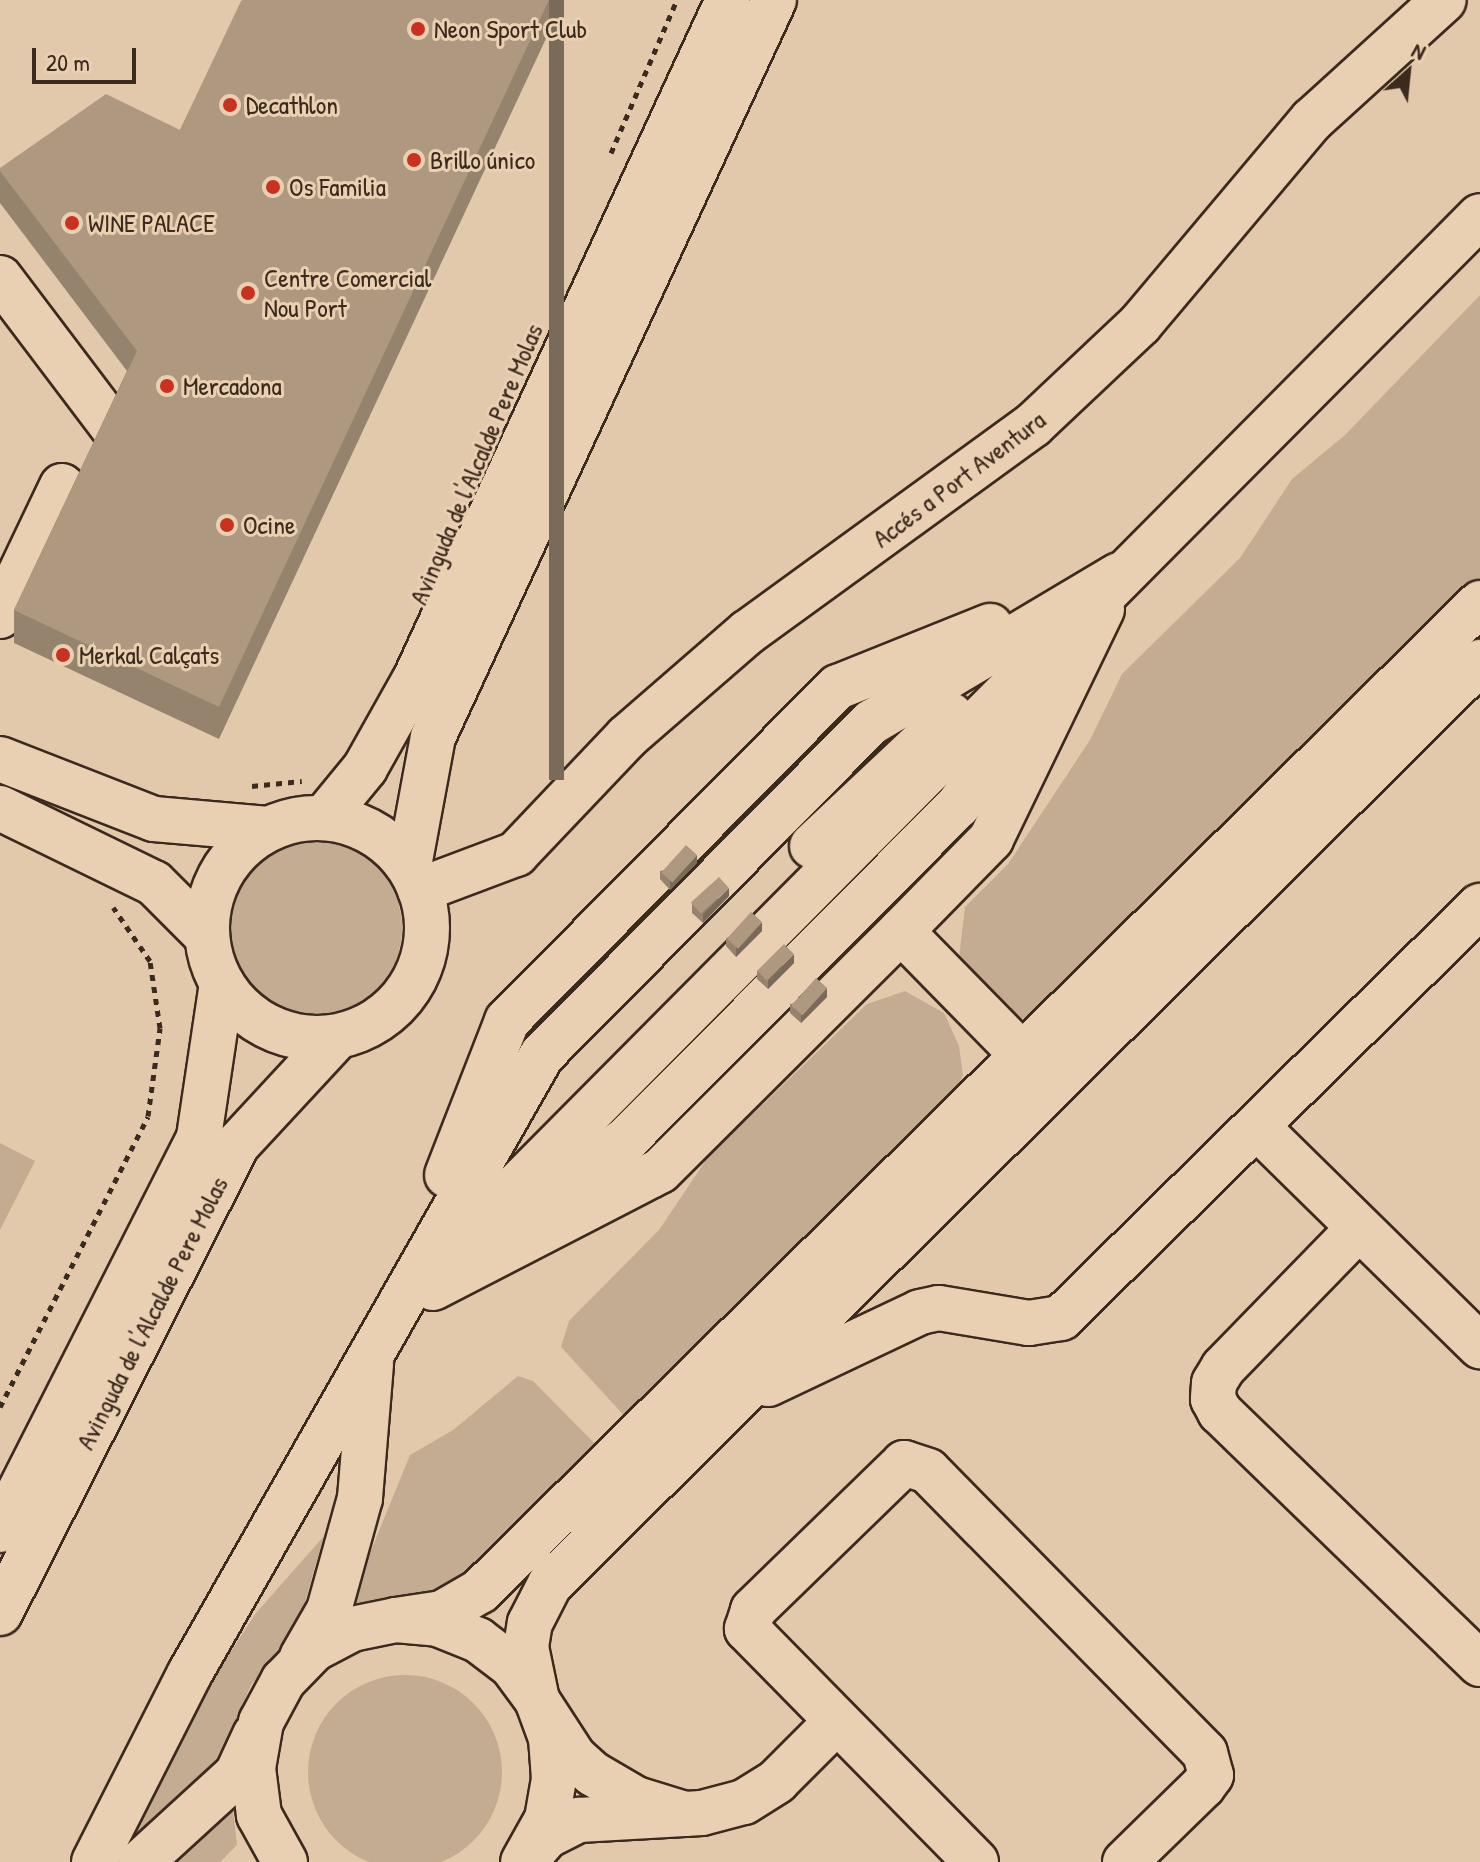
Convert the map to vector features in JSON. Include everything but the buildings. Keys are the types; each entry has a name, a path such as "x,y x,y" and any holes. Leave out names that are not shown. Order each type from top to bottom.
{"street":[{"name":"Avinguda de l'Alcalde Pere Molas","path":"318,799 365,768 416,677 728,0"},
{"path":"415,878 363,828 318,799 241,847 221,873 209,902 206,935 222,984 262,1024 299,1037 337,1037 386,1015 410,988 428,936 415,878 433,737 774,0"},
{"name":"Accés a Port Aventura","path":"415,878 516,854 627,737 748,632 1033,425 1140,324 1312,120 1444,0"},
{"path":"395,1308 1119,575 1480,216"},
{"path":"0,278 114,429"},
{"path":"0,616 62,486"},
{"path":"395,1308 660,1171 901,931 991,839 1119,575"},
{"path":"94,1862 190,1673 395,1308 529,1042 860,709 1119,575"},
{"path":"395,1308 642,1154 973,821 1119,575"},
{"path":"283,1681 314,1649 352,1629 442,1613 480,1591 1480,603"},
{"path":"527,1860 547,1819 554,1779 551,1738 537,1700 526,1647 530,1623 550,1584 1480,662"},
{"path":"0,759 154,819 268,829"},
{"path":"0,808 154,883 206,935"},
{"path":"737,1399 920,1312 963,1310 1029,1323 1061,1318 1480,906"},
{"path":"901,931 1053,1086"},
{"name":"Avinguda de l'Alcalde Pere Molas","path":"0,1530 199,1137 222,984"},
{"name":"Avinguda de l'Alcalde Pere Molas","path":"0,1613 237,1145 337,1037"},
{"path":"1257,1127 1480,1346"},
{"path":"1359,1228 1223,1368 1214,1383 1213,1399 1220,1412 1480,1664"},
{"path":"141,1862 237,1774 283,1681 322,1628 360,1498 372,1348"},
{"path":"976,1862 753,1640 747,1620 895,1467 917,1464 1205,1753 1211,1775 1203,1786 1125,1862"},
{"path":"396,1620 438,1624 478,1640 512,1666 574,1757 593,1774 636,1799 685,1814"},
{"path":"261,1722 253,1768 259,1815 285,1862"},
{"path":"527,1860 547,1836 579,1820 723,1810 761,1793 835,1723"}],"path":[{"path":"607,161 677,0"},
{"path":"238,787 318,799"},
{"path":"0,1407 148,1116 160,1028 150,961 113,906"}],"shaded area":[{"path":"1480,295 1480,583 1046,1013 1015,1020 982,993 959,958 965,907 1008,864 1090,740 1122,674 1240,558 1292,479 1345,435"},
{"path":"316,842 349,848 377,867 396,895 402,928 396,961 377,989 349,1008 316,1014 283,1008 255,989 236,961 230,928 236,895 255,867 283,848"},
{"path":"905,991 944,1013 959,1046 963,1075 950,1103 631,1423 561,1347 569,1321 659,1230 708,1157 867,1004"},
{"path":"0,1143 35,1161 0,1230"},
{"path":"518,1376 533,1381 601,1450 475,1576 445,1592 348,1607 410,1455 453,1430"},
{"path":"324,1536 296,1633 251,1685 238,1715 227,1758 237,1845 220,1862 115,1862 189,1716 256,1613"},
{"path":"405,1675 442,1683 473,1704 494,1735 502,1772 494,1809 473,1840 442,1861 405,1869 368,1861 337,1840 316,1809 308,1772 316,1735 337,1704 368,1683"}],"place":[{"name":"Neon Sport Club","path":"418,29"},
{"name":"Decathlon","path":"230,105"},
{"name":"Brillo único","path":"414,160"},
{"name":"Os Familia","path":"273,187"},
{"name":"WINE PALACE","path":"72,223"},
{"name":"Centre Comercial Nou Port","path":"248,293"},
{"name":"Mercadona","path":"167,386"},
{"name":"Ocine","path":"227,525"},
{"name":"Merkal Calçats","path":"63,655"}]}
